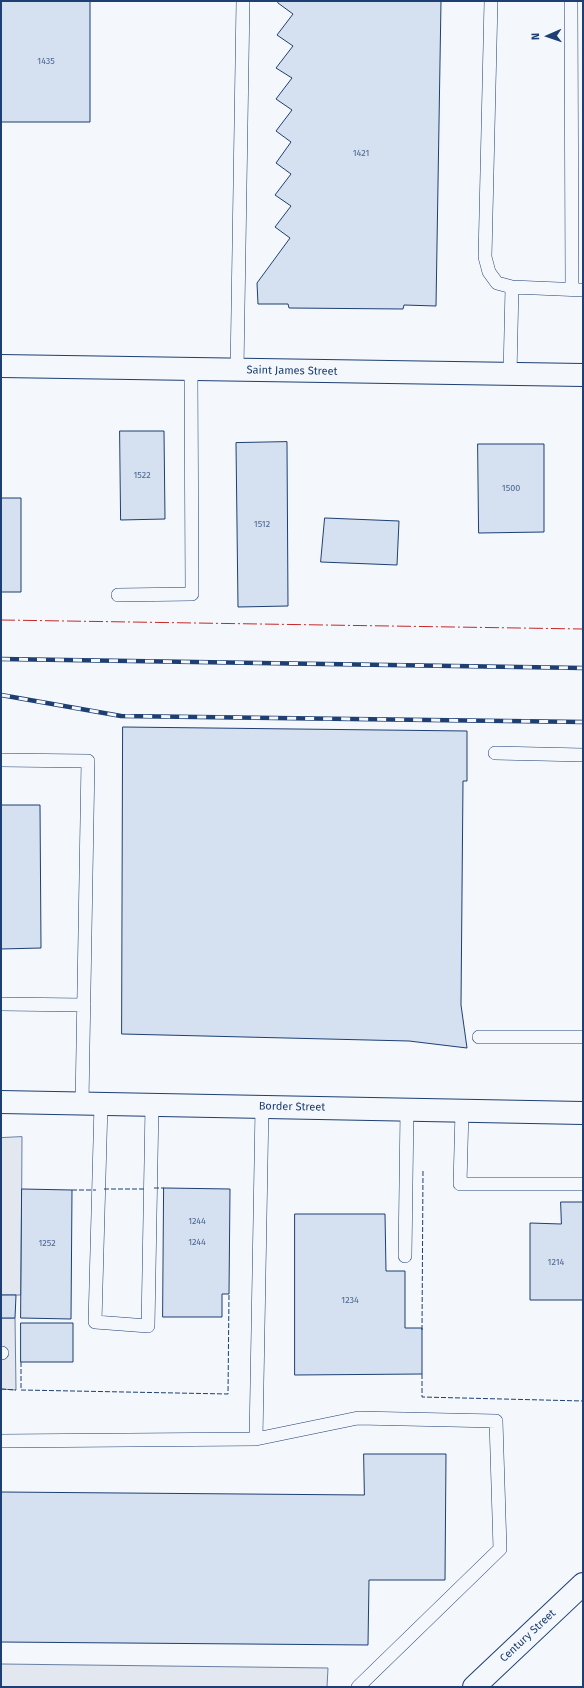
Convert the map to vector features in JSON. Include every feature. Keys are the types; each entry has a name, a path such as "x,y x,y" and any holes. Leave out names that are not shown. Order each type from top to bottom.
{"main road":[{"name":"Saint James Street","path":"1,366 583,375"},
{"name":"Border Street","path":"1,1102 583,1113"},
{"name":"Century Street","path":"474,1687 583,1584"}],"lane":[{"path":"237,370 243,1"},
{"path":"491,1 485,257 489,272 497,283 512,287 578,289 571,1"},
{"path":"510,374 512,287"},
{"path":"118,595 192,594 191,370"},
{"path":"494,753 583,754"},
{"path":"1,760 88,761 84,1005 91,1104 95,1322 148,1326 152,1105"},
{"path":"1,1004 84,1005"},
{"path":"479,1037 583,1036"},
{"path":"256,1439 262,1107"},
{"path":"405,1256 407,1110"},
{"path":"462,1111 460,1184 583,1184"},
{"path":"1,1441 256,1439 358,1418 496,1421 500,1548 358,1687"}],"shaded area":[{"path":"22,1137 21,1295 1,1295 1,1138"},
{"path":"1,1318 15,1318 16,1390 1,1389"},
{"path":"1,1664 328,1668 327,1687 1,1687"}],"building":[{"path":"1,1 90,1 90,122 1,122"},
{"path":"279,1 441,1 436,306 404,305 403,309 289,308 288,304 258,304 257,283 290,238 275,227 291,206 275,195 291,174 276,163 291,142 276,131 292,110 276,99 292,78 276,68 293,46 277,35 293,14 278,3"},
{"path":"120,431 164,431 165,519 121,520"},
{"path":"287,442 288,606 238,607 236,443"},
{"path":"478,444 544,444 544,532 479,533"},
{"path":"1,498 21,498 21,592 1,592"},
{"path":"325,518 399,521 397,565 321,562"},
{"path":"123,727 467,731 467,781 463,781 461,1005 467,1048 409,1041 122,1034"},
{"path":"1,805 40,805 41,948 1,949"},
{"path":"164,1188 230,1189 229,1294 222,1294 222,1317 163,1317"},
{"path":"22,1189 72,1190 71,1319 21,1318"},
{"path":"561,1202 583,1202 583,1300 530,1300 530,1223 561,1224"},
{"path":"295,1214 385,1214 386,1271 405,1271 405,1328 422,1328 422,1374 295,1375"},
{"path":"1,1295 16,1295 15,1318 1,1318"},
{"path":"21,1323 73,1323 73,1362 21,1362"},
{"path":"364,1454 446,1454 445,1580 369,1580 368,1645 1,1642 1,1492 364,1495"}],"railway":[{"path":"1,659 583,668"},
{"path":"1,695 121,716 583,722"}],"fence":[{"path":"422,1330 423,1171"},
{"path":"154,1188 164,1188"},
{"path":"104,1189 146,1189"},
{"path":"72,1190 96,1190"},
{"path":"21,1362 21,1390 228,1394 229,1294"},
{"path":"422,1374 422,1397 583,1401"},
{"path":"1,1389 16,1390"}],"power":[{"path":"1,620 583,629"}]}
